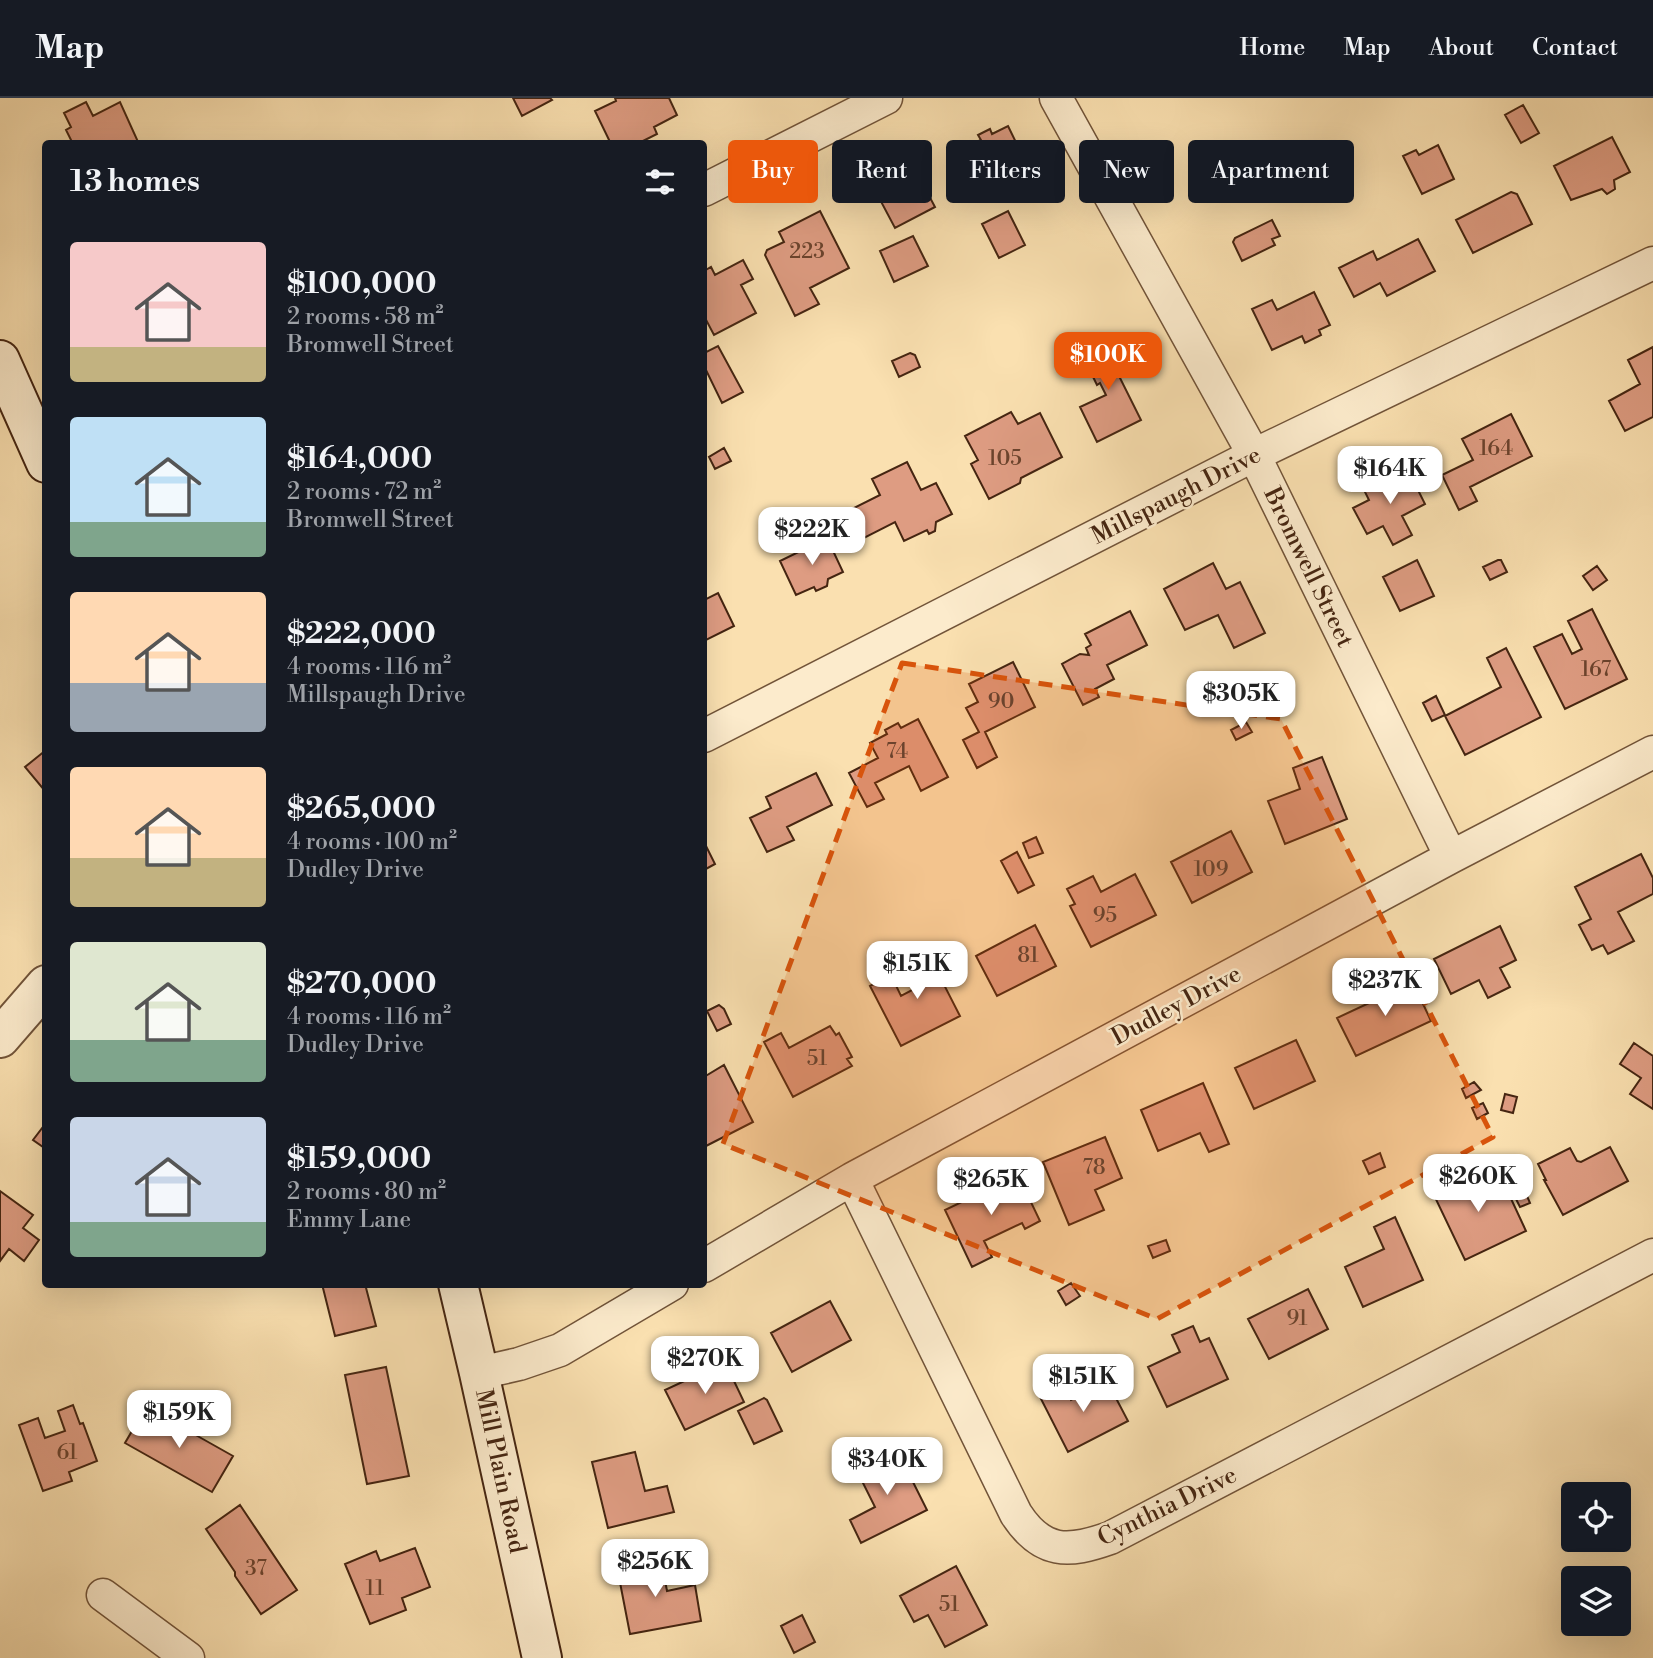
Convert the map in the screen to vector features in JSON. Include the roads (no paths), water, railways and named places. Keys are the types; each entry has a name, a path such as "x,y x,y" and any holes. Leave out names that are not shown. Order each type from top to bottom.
{"main road":[{"path":"0,360 42,454"},
{"path":"0,1038 42,990"},
{"name":"Mill Plain Road","path":"459,1288 542,1658"}],"street":[{"path":"707,188 886,98"},
{"name":"Bromwell Street","path":"1056,98 1254,454 1451,857"},
{"name":"Millspaugh Drive","path":"707,734 1254,454 1653,263"},
{"name":"Dudley Drive","path":"707,1264 852,1178 1451,857 1653,752"},
{"name":"Cynthia Drive","path":"852,1178 1016,1514 1027,1531 1043,1542 1068,1549 1110,1538 1653,1255"},
{"path":"479,1373 519,1364 560,1350 665,1288"},
{"path":"103,1595 188,1658"}]}
